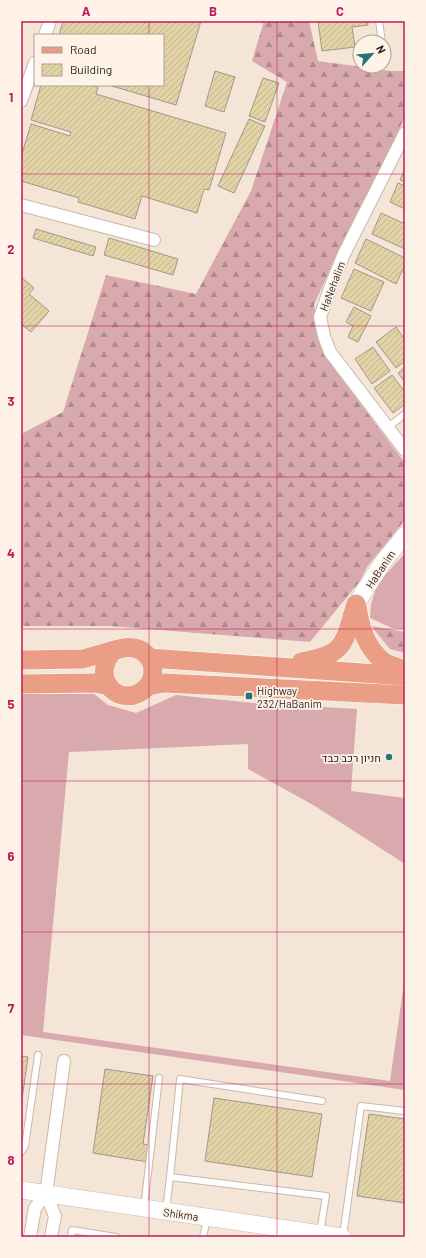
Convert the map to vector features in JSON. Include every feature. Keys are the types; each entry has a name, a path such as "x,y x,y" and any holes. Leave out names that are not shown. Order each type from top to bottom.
{"main road":[{"path":"278,666 321,659 332,654 341,646 347,635 356,604"},
{"path":"356,604 362,630 369,646 385,662 405,670"},
{"path":"21,660 83,659 114,650 121,648 136,648 143,651 149,658 153,673 148,686 140,693 132,696 124,696 116,693 109,686 104,673 105,665 108,657 114,650"},
{"path":"149,658 405,676"},
{"path":"21,684 96,683 109,686"},
{"path":"148,686 164,683 405,695"}],"street":[{"path":"45,34 50,21"},
{"path":"21,101 34,66"},
{"name":"HaNehalim","path":"405,133 402,146 344,254 320,317 324,336 330,352 405,450"},
{"path":"21,205 154,240"},
{"name":"HaBanim","path":"356,604 383,562 405,535"},
{"path":"30,1237 36,1208 46,1194 64,1061"},
{"name":"Shikma","path":"21,1190 342,1237"},
{"path":"46,1194 55,1216 51,1237"}],"lane":[{"path":"379,21 381,34"},
{"path":"388,427 405,414"},
{"path":"21,1152 25,1146 38,1055"},
{"path":"144,1208 159,1078"},
{"path":"166,1211 180,1080 322,1101"},
{"path":"342,1237 361,1106 405,1112"},
{"path":"170,1177 326,1196 320,1234"},
{"path":"203,1237 207,1217"},
{"path":"71,1237 72,1230 116,1237"}],"green space":[{"path":"264,21 309,21 318,61 352,66 352,74 392,74 392,71 405,71 405,117 345,236 314,305 324,355 405,463 405,520 367,567 360,581 310,642 110,626 21,626 21,434 63,412 106,275 196,294 251,191 287,82 252,61"},
{"path":"405,553 405,629 392,628 370,618 371,604 378,583"},
{"path":"371,626 405,632 405,653 390,649"},
{"path":"21,694 94,694 108,705 136,713 176,695 252,703 357,709 351,791 405,798 405,864 315,806 248,769 248,744 69,752 43,1032 390,1081 405,976 405,1090 21,1035"}],"building":[{"path":"63,21 201,21 176,105 112,86 164,86 164,34 59,34"},
{"path":"318,21 367,21 368,25 352,27 352,47 322,51"},
{"path":"215,71 235,77 224,112 205,106"},
{"path":"263,78 279,83 265,122 249,116"},
{"path":"41,86 94,86 98,87 96,94 226,133 209,190 204,189 197,213 142,196 135,219 78,202 79,198 21,181 21,157 31,124 70,136 71,132 31,120"},
{"path":"249,119 265,126 234,193 218,186"},
{"path":"405,169 405,182 400,180"},
{"path":"398,183 405,186 405,209 390,202"},
{"path":"381,213 405,224 405,249 372,234"},
{"path":"36,229 96,247 93,256 33,238"},
{"path":"109,238 178,259 173,275 104,255"},
{"path":"366,239 405,258 405,265 396,284 355,263"},
{"path":"354,269 384,282 371,311 341,298"},
{"path":"21,277 34,288 29,294 49,311 31,332 21,324"},
{"path":"354,307 371,316 358,342 348,337 353,326 346,322"},
{"path":"396,327 405,340 405,361 396,368 376,342"},
{"path":"373,347 390,371 372,384 355,359"},
{"path":"405,367 405,382 398,373"},
{"path":"392,375 405,392 405,404 393,413 374,388"},
{"path":"21,1056 28,1057 21,1106"},
{"path":"105,1069 153,1076 143,1144 150,1145 148,1162 93,1153"},
{"path":"214,1098 322,1114 312,1177 205,1161"},
{"path":"369,1114 405,1119 405,1203 357,1196"}],"place":[{"name":"Highway 232/HaBanim","path":"249,696"},
{"name":"חניון רכב כבד","path":"389,757"}]}
